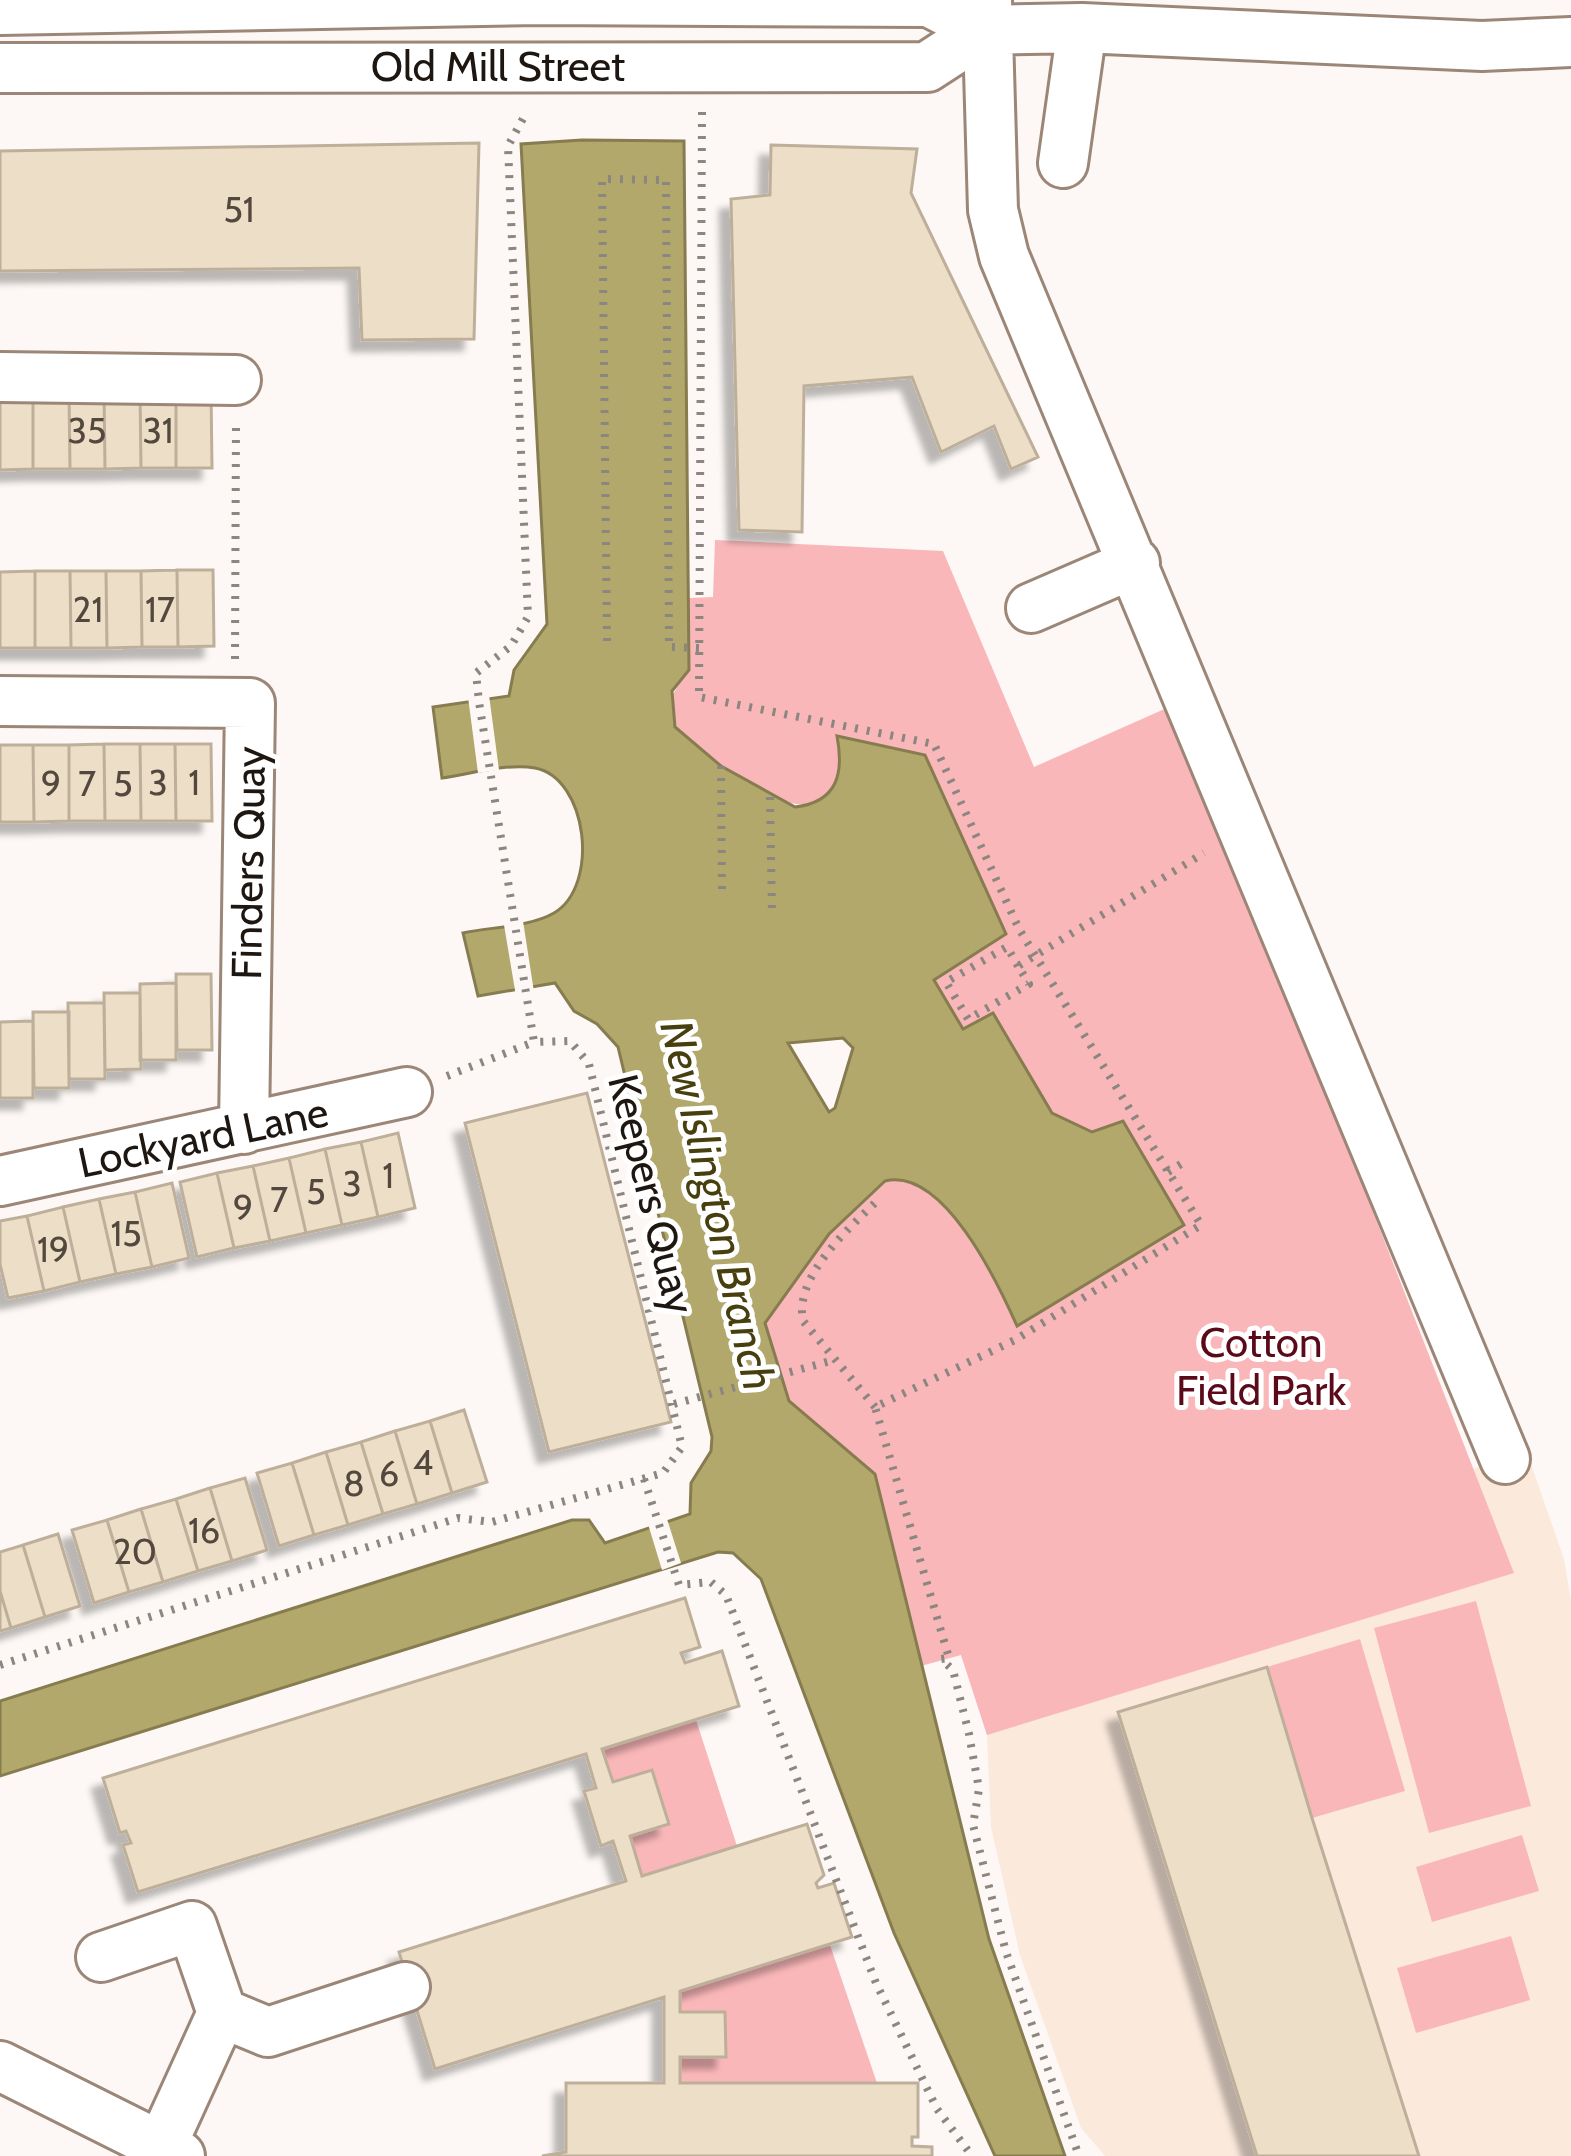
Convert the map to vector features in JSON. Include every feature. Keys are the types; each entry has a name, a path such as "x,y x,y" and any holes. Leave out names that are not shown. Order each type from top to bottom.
{"street":[{"name":"Old Mill Street","path":"0,10 524,1 929,2 1082,28 1386,44 1571,42"},
{"name":"Old Mill Street","path":"0,68 927,67 985,15"},
{"path":"985,15 992,210 1004,256 1505,1459"},
{"path":"1064,163 1082,28"},
{"path":"0,377 236,380"},
{"path":"1031,608 1135,563"},
{"name":"Finders Quay","path":"0,701 250,703 244,1129"},
{"name":"Lockyard Lane","path":"0,1181 407,1092"},
{"path":"0,2066 152,2149 222,2013 192,1926 101,1957"},
{"path":"222,2013 268,2032 405,1987"}],"path":[{"path":"701,67 699,698 934,744 1035,955 1202,1226 1015,1340 875,1407"},
{"path":"407,1092 534,1042 476,673 511,646 528,617 508,146 528,110"},
{"path":"608,640 602,179 666,180 669,647 699,648"},
{"path":"235,703 236,380"},
{"path":"721,766 722,890"},
{"path":"770,797 772,915"},
{"path":"1018,965 1245,829"},
{"path":"1007,947 1018,965 1029,984 968,1019 946,982 1007,947"},
{"name":"Keepers Quay","path":"534,1042 569,1041 589,1064 682,1447 672,1466 644,1478"},
{"path":"1168,1172 1186,1161"},
{"path":"877,1201 802,1294 803,1321 875,1407 949,1658 941,1660 953,1670 969,1734 979,1789 973,1825 1006,1952 1079,2156"},
{"path":"674,1404 834,1360"},
{"path":"0,1665 458,1518 492,1522 644,1478 679,1585 711,1582 726,1595 876,1983 937,2109 972,2156"}],"shaded area":[{"path":"1526,1450 1564,1559 1571,1601 1571,2156 1105,2156 1081,2128 1020,1955 991,1827 987,1735 961,1655"}],"green space":[{"name":"Cotton Field Park","path":"715,540 943,551 1034,767 1169,707 1223,827 1514,1573 987,1735 961,1655 921,1666 875,1474 788,1401 765,1322 839,1219 874,1186 891,1179 910,1181 930,1192 949,1211 983,1259 1017,1325 1122,1122 1098,1131 1077,1128 1059,1117 1028,1078 993,1013 964,1030 934,979 1005,933 837,737 838,778 825,800 800,804 770,797 737,781 684,739 672,721 671,703 689,663 689,598 713,597"},
{"path":"1476,1601 1531,1806 1429,1833 1374,1628"},
{"path":"1360,1639 1405,1791 1312,1818 1267,1667"},
{"path":"696,1720 737,1846 642,1876 630,1836 669,1824 652,1771 613,1782 602,1749"},
{"path":"1522,1835 1539,1891 1432,1922 1416,1867"},
{"path":"1511,1936 1530,2000 1416,2033 1397,1968"},
{"path":"830,1945 877,2083 680,2083 680,2057 725,2057 680,2012 680,1991"}],"water":[{"name":"New Islington Branch","path":"684,141 689,670 672,691 675,727 721,766 795,807 821,799 835,784 837,736 925,755 1006,934 934,980 963,1029 993,1013 1052,1113 1092,1132 1123,1121 1184,1225 1017,1326 982,1257 947,1209 907,1181 885,1181 829,1234 765,1323 789,1401 875,1474 989,1939 1065,2156 995,2156 894,1933 761,1579 733,1553 718,1552 0,1776 0,1701 572,1520 589,1520 605,1543 690,1514 691,1483 711,1451 712,1437 618,1047 597,1024 574,1011 555,983 478,996 463,933 522,924 554,913 569,899 582,858 576,811 553,776 535,768 513,767 442,778 433,707 509,696 514,670 547,624 521,144","holes":["843,1038 853,1048 835,1108 829,1112 788,1043"]}],"pier":[{"path":"489,695 499,770 478,773 468,697"},
{"path":"523,921 534,992 516,996 504,925"},
{"path":"667,1519 681,1563 662,1570 648,1524"}],"building":[{"path":"479,143 474,339 362,340 359,268 0,271 0,151"},
{"path":"771,145 917,149 911,193 1038,457 1011,469 994,426 941,452 912,377 804,386 802,532 739,530 731,199 770,195"},
{"path":"176,391 211,391 212,468 176,468"},
{"path":"176,391 176,468 141,468 140,392"},
{"path":"33,392 69,392 70,469 33,469"},
{"path":"33,392 33,469 0,470 0,393"},
{"path":"69,392 104,392 105,469 70,469"},
{"path":"104,392 140,392 141,468 105,469"},
{"path":"177,570 213,570 214,646 178,647"},
{"path":"177,570 178,647 142,647 141,571"},
{"path":"35,571 70,571 71,648 35,648"},
{"path":"35,571 35,648 0,648 0,572"},
{"path":"70,571 106,571 107,648 71,648"},
{"path":"106,571 141,571 142,647 107,648"},
{"path":"104,744 140,744 141,821 105,821"},
{"path":"104,744 105,821 69,821 69,745"},
{"path":"140,744 175,744 176,821 141,821"},
{"path":"175,744 211,744 212,821 176,821"},
{"path":"0,745 33,745 34,822 0,822"},
{"path":"33,745 69,745 69,821 34,822"},
{"path":"176,974 211,974 212,1050 177,1050"},
{"path":"176,983 176,1060 140,1060 140,984"},
{"path":"104,993 140,993 141,1069 105,1070"},
{"path":"68,1003 104,1003 105,1079 69,1079"},
{"path":"33,1012 69,1012 69,1088 34,1088"},
{"path":"33,1021 33,1098 0,1098 0,1022"},
{"path":"587,1093 671,1422 549,1452 465,1123"},
{"path":"398,1133 415,1208 378,1217 361,1142"},
{"path":"361,1142 378,1217 342,1225 325,1149"},
{"path":"325,1149 342,1225 306,1233 289,1158"},
{"path":"289,1158 306,1233 270,1241 253,1166"},
{"path":"253,1166 270,1241 234,1248 217,1173"},
{"path":"217,1173 234,1248 197,1257 180,1182"},
{"path":"172,1183 189,1258 152,1267 135,1192"},
{"path":"135,1192 152,1267 116,1274 99,1199"},
{"path":"99,1199 116,1274 80,1282 63,1207"},
{"path":"63,1207 80,1282 44,1291 27,1216"},
{"path":"27,1216 44,1291 8,1298 0,1264 0,1221"},
{"path":"464,1410 487,1482 452,1493 430,1421"},
{"path":"430,1421 452,1493 417,1504 395,1431"},
{"path":"395,1431 417,1504 383,1514 361,1442"},
{"path":"361,1442 383,1514 348,1525 326,1452"},
{"path":"326,1452 348,1525 314,1535 292,1463"},
{"path":"292,1463 314,1535 279,1546 257,1473"},
{"path":"245,1478 267,1550 232,1561 210,1488"},
{"path":"210,1488 232,1561 198,1571 176,1499"},
{"path":"176,1499 198,1571 163,1582 141,1509"},
{"path":"141,1509 163,1582 129,1592 107,1520"},
{"path":"107,1520 129,1592 94,1603 72,1530"},
{"path":"58,1534 80,1606 45,1617 23,1545"},
{"path":"23,1545 45,1617 11,1628 0,1591 0,1552"},
{"path":"0,1591 11,1628 0,1631"},
{"path":"685,1598 700,1647 681,1653 685,1663 722,1651 739,1706 602,1749 613,1782 652,1770 669,1824 630,1836 642,1876 807,1824 824,1875 816,1883 818,1888 834,1883 852,1937 680,1991 680,2012 725,2012 726,2057 680,2057 680,2083 918,2083 918,2137 912,2137 912,2146 932,2147 932,2156 542,2156 566,2152 566,2083 664,2083 664,1997 435,2069 399,1952 626,1881 613,1841 601,1846 584,1791 596,1788 586,1754 138,1892 123,1845 131,1843 126,1831 120,1833 103,1778"},
{"path":"1267,1667 1419,2156 1257,2156 1118,1712"}]}
